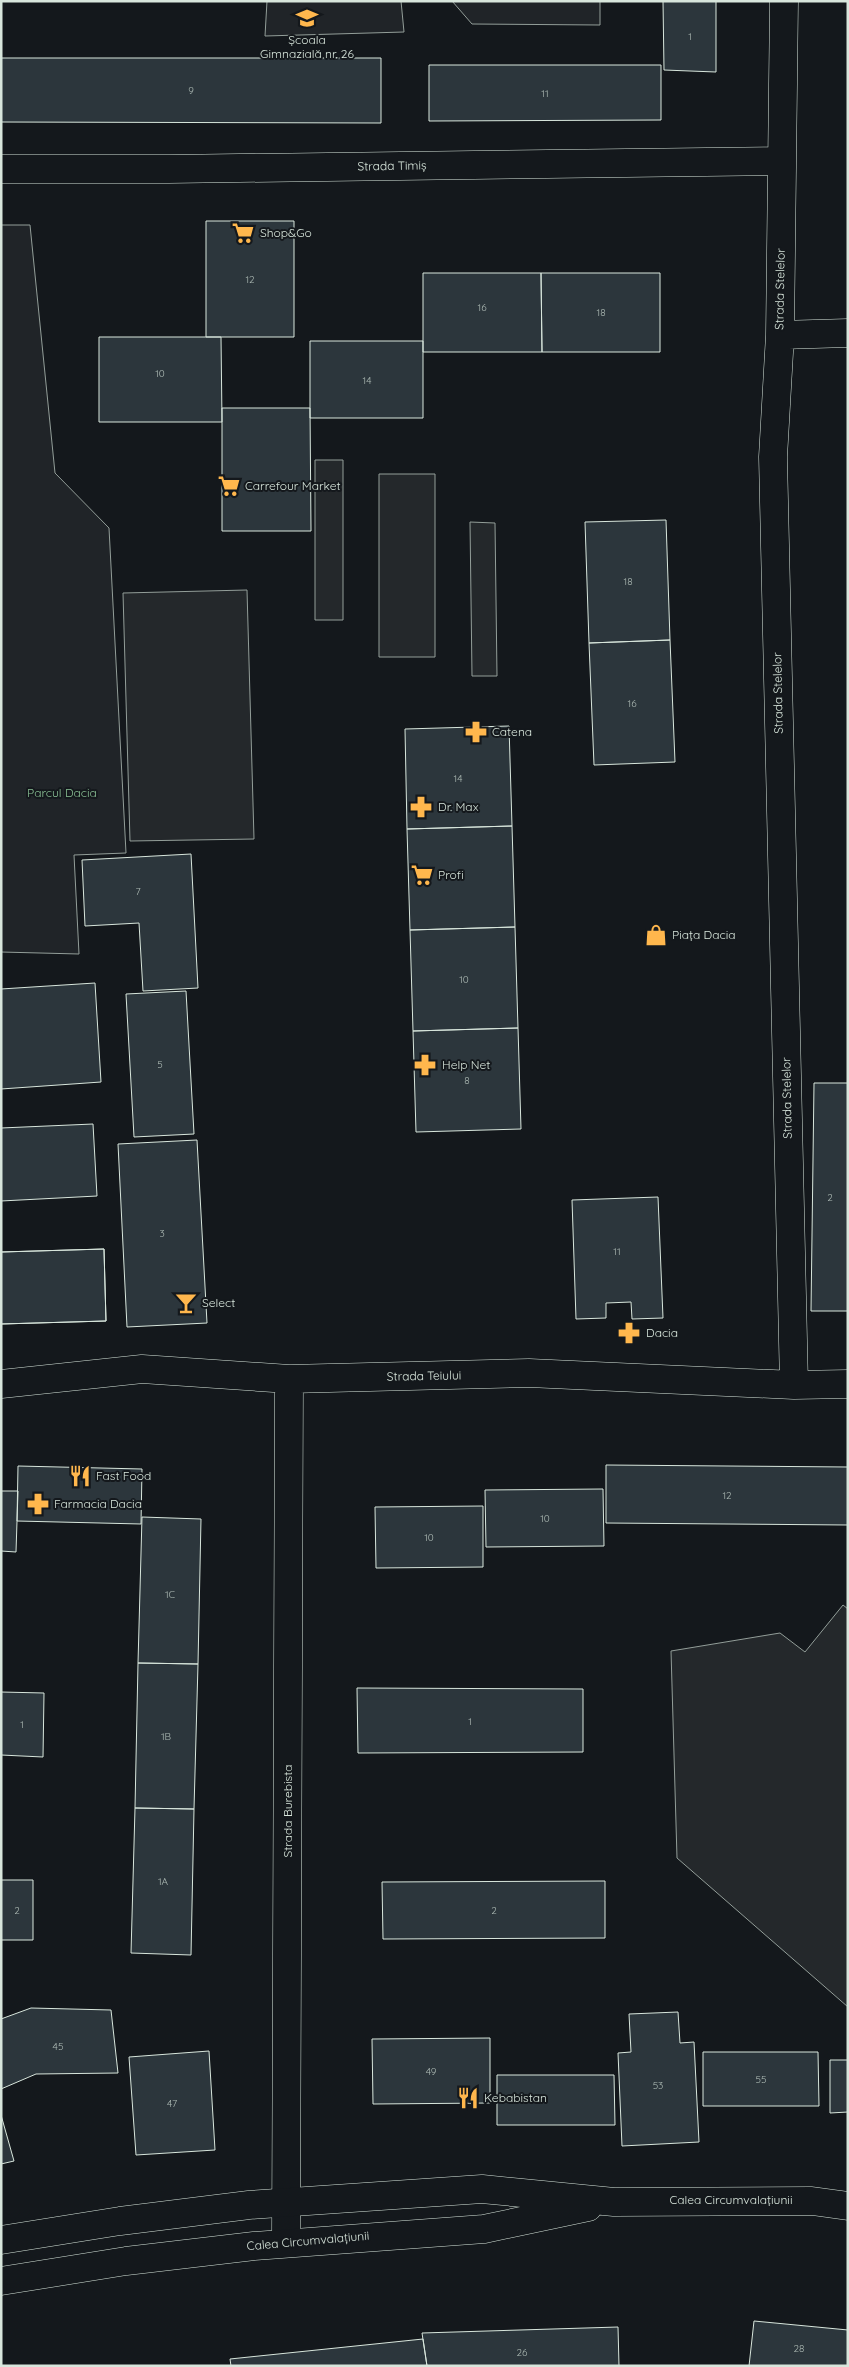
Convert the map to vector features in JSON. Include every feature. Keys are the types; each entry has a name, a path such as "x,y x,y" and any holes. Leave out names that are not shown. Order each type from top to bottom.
{"street":[{"name":"Strada Stelelor","path":"784,1 780,335 773,457 794,1385"},
{"name":"Strada Timiș","path":"1,168 169,169 782,161"},
{"path":"780,335 848,333"},
{"name":"Strada Teiului","path":"1,1384 142,1369 289,1379 529,1373 794,1385 848,1384"},
{"name":"Strada Burebista","path":"286,2243 289,1379"},
{"name":"Calea Circumvalațiunii","path":"1,2240 129,2220 286,2202 482,2189 614,2202 812,2200 848,2206"},
{"name":"Calea Circumvalațiunii","path":"1,2281 126,2261 286,2243 484,2228 614,2202"}],"green space":[{"path":"267,1 401,1 404,32 265,36"},
{"path":"452,1 600,1 600,25 472,24"},
{"name":"Parcul Dacia","path":"1,225 30,225 55,473 109,528 126,853 74,855 79,954 1,952"}],"shaded area":[{"path":"315,460 343,460 343,620 315,620"},
{"path":"379,474 435,474 435,657 379,657"},
{"path":"470,522 495,523 497,676 472,676"},
{"path":"247,590 254,839 130,841 123,593"},
{"path":"843,1605 848,1609 848,2007 677,1858 671,1651 780,1633 805,1652"}],"building":[{"path":"663,1 716,1 716,72 664,70"},
{"path":"1,58 381,58 381,123 1,122"},
{"path":"429,65 661,65 661,120 429,121"},
{"path":"206,221 294,221 294,337 206,337"},
{"path":"423,273 541,273 542,352 423,352"},
{"path":"541,273 660,273 660,352 542,352"},
{"path":"99,337 221,337 222,422 99,422"},
{"path":"310,341 423,341 423,418 310,418"},
{"path":"222,408 310,408 311,531 222,531"},
{"path":"666,520 670,640 589,643 585,522"},
{"path":"670,640 675,762 594,765 589,643"},
{"path":"509,726 512,826 407,829 405,729"},
{"path":"512,826 515,927 410,930 407,829"},
{"path":"191,854 198,988 143,991 139,923 85,926 82,860"},
{"path":"515,927 518,1028 413,1031 410,930"},
{"path":"95,983 101,1082 1,1089 1,989"},
{"path":"186,991 194,1134 134,1137 126,994"},
{"path":"518,1028 521,1129 416,1132 413,1031"},
{"path":"814,1083 848,1083 848,1311 811,1311"},
{"path":"93,1124 97,1196 1,1201 1,1128"},
{"path":"197,1140 207,1323 127,1327 118,1144"},
{"path":"658,1197 663,1318 632,1319 631,1302 606,1303 606,1318 576,1319 572,1200"},
{"path":"104,1249 106,1321 1,1324 1,1252"},
{"path":"104,1249 106,1321 1,1324 1,1252"},
{"path":"606,1465 848,1467 848,1525 606,1523"},
{"path":"18,1466 142,1469 141,1524 17,1521"},
{"path":"603,1489 604,1546 486,1547 485,1490"},
{"path":"1,1491 18,1491 16,1552 1,1551"},
{"path":"483,1506 483,1567 376,1568 375,1507"},
{"path":"142,1517 201,1519 198,1664 138,1663"},
{"path":"138,1663 198,1664 194,1809 135,1808"},
{"path":"357,1688 583,1689 583,1752 358,1753"},
{"path":"1,1692 44,1693 43,1757 1,1755"},
{"path":"135,1808 194,1809 191,1955 131,1953"},
{"path":"1,1880 33,1880 33,1940 1,1940"},
{"path":"605,1881 605,1938 383,1939 382,1882"},
{"path":"31,2008 111,2010 118,2073 36,2074 1,2089 1,2019"},
{"path":"678,2012 680,2043 694,2042 699,2142 622,2146 618,2053 631,2052 629,2014"},
{"path":"490,2038 490,2103 373,2104 372,2039"},
{"path":"209,2051 215,2150 136,2155 129,2057"},
{"path":"703,2052 818,2052 819,2106 703,2106"},
{"path":"830,2060 848,2060 848,2112 830,2113"},
{"path":"497,2075 614,2075 615,2125 497,2125"},
{"path":"1,2115 14,2161 1,2164"},
{"path":"754,2321 848,2330 848,2366 749,2366"},
{"path":"618,2327 619,2366 427,2366 422,2333"},
{"path":"423,2339 427,2366 231,2366 230,2359"}],"place":[{"name":"Școala Gimnazială nr. 26","path":"307,18"},
{"name":"Shop&Go","path":"243,233"},
{"name":"Carrefour Market","path":"229,486"},
{"name":"Catena","path":"476,732"},
{"name":"Dr. Max","path":"421,807"},
{"name":"Profi","path":"422,875"},
{"name":"Piața Dacia","path":"656,935"},
{"name":"Help Net","path":"425,1065"},
{"name":"Select","path":"186,1303"},
{"name":"Dacia","path":"629,1333"},
{"name":"Fast Food","path":"80,1476"},
{"name":"Farmacia Dacia","path":"38,1504"},
{"name":"Kebabistan","path":"468,2098"}]}
